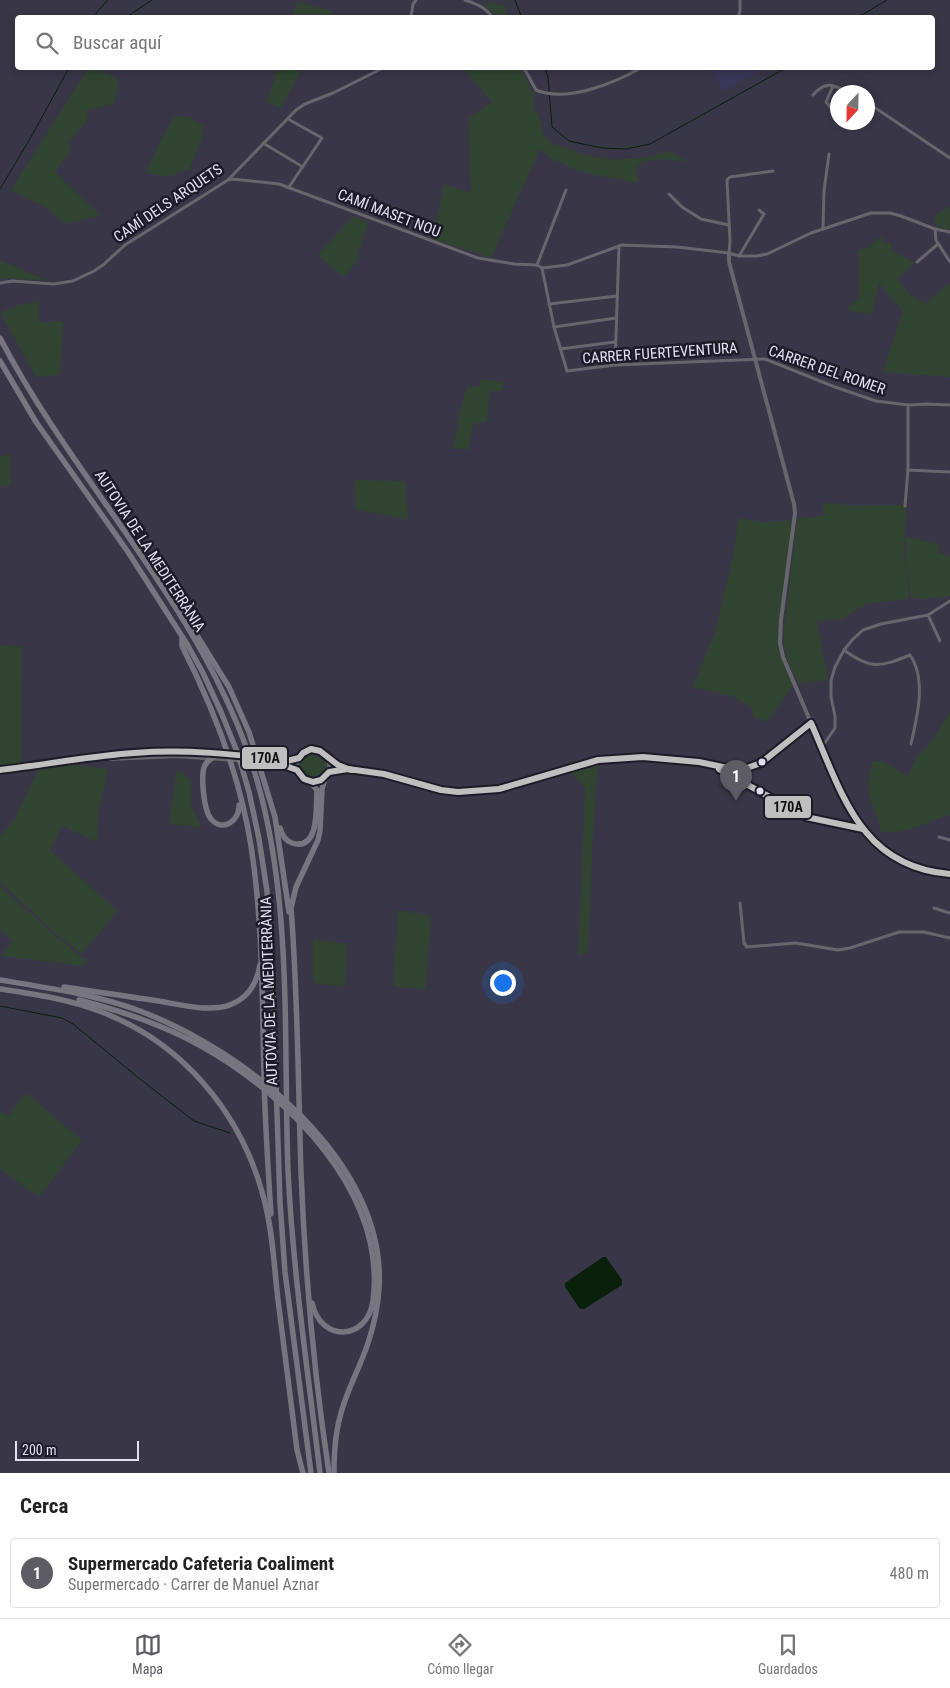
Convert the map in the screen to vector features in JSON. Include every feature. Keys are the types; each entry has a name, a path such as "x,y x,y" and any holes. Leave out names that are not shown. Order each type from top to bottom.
{"highway":[{"name":"AUTOVIA DE LA MEDITERRÀNIA","path":"0,338 44,416 177,610 216,681 249,754 269,835 277,890 283,959 290,1202 296,1272 320,1473"},
{"name":"AUTOVIA DE LA MEDITERRÀNIA","path":"0,361 36,422 144,577 203,673 238,754 249,792 267,891 272,963 280,1211 290,1310 311,1473"},
{"path":"177,610 185,616 236,701 249,732 280,832 286,840 294,844 302,844 310,839 314,831 317,790 310,782"},
{"path":"0,979 214,1008 239,1001 250,990 258,975 260,948 255,875 251,844 240,792 222,735 182,646 181,637"},
{"path":"214,757 207,763 203,772 205,804 209,818 223,825 232,822 240,810 240,792"},
{"path":"325,778 322,789 318,840 296,887 291,908 298,1040 301,1173 310,1321 330,1473"},
{"path":"276,817 294,952"},
{"path":"260,948 262,954 265,1133 270,1226 297,1450 302,1473"},
{"path":"0,979 102,998 142,1012 200,1039 250,1071 284,1100 309,1125 348,1174 360,1194 371,1224 378,1254 379,1287 376,1315 368,1344 340,1417 334,1451 334,1473"},
{"path":"0,989 76,1000 105,1007 158,1025 203,1047 249,1078 280,1104 308,1132 344,1178 367,1227 373,1255 375,1287 367,1319 357,1329 349,1332 336,1332 324,1326 315,1316 308,1282"},
{"path":"20,992 79,1004 115,1017 152,1037 189,1067 213,1093 229,1115 244,1143 257,1173 270,1226"}],"street":[{"path":"411,15 413,4 416,0"},
{"path":"466,0 480,5 491,15"},
{"path":"739,15 740,0"},
{"name":"CAMÍ DELS ARQUETS","path":"0,283 12,281 54,284 73,281 85,276 103,265 125,245 228,180 296,110 379,70"},
{"path":"525,70 536,90 552,94 595,88 625,77 637,70"},
{"path":"813,95 824,86 830,86"},
{"path":"830,93 826,102 830,108"},
{"path":"875,108 950,158"},
{"path":"288,119 322,138 289,187"},
{"path":"263,143 303,167"},
{"path":"823,229 824,190 829,154"},
{"path":"773,171 730,177 727,180 730,241 728,253 794,504 795,513 780,627 780,643 810,723 844,796 863,829 875,844 890,856 912,867 929,872 950,874"},
{"name":"CAMÍ MASET NOU","path":"228,180 273,183 289,187 415,236 478,258 514,264 537,265 542,268"},
{"path":"537,265 566,190"},
{"path":"669,194 682,207 701,219 729,225"},
{"path":"739,256 764,214 759,210"},
{"path":"615,342 560,349 542,268 567,265 619,246 677,247 739,256 757,256 767,254 793,240 823,229 864,215 876,213 901,216 950,232"},
{"path":"936,229 936,240 950,262"},
{"path":"917,262 938,244"},
{"path":"615,365 619,246"},
{"path":"549,304 617,296"},
{"path":"554,327 616,318"},
{"name":"CARRER FUERTEVENTURA","path":"560,349 567,371 615,365 755,358"},
{"name":"CARRER DEL ROMER","path":"755,358 765,359 857,396 876,401 908,405 950,405"},
{"path":"905,506 908,470 908,405"},
{"path":"908,470 950,472"},
{"path":"822,747 834,728 836,716 831,697 831,681 835,667 844,650 853,639 863,630 881,624 928,615 950,601"},
{"path":"928,615 940,641"},
{"path":"844,650 865,663 878,665 892,663 910,655 913,659 918,680 919,707 911,744"},
{"path":"297,770 299,758 303,753 311,749 320,751 338,765 348,769 384,774 441,790 458,792 499,790 598,760 643,756 747,768 761,762 810,723"},
{"path":"0,770 133,753 178,752 287,761 299,758"},
{"path":"60,762 136,757 223,756"},
{"path":"268,760 297,770 302,778 310,782 318,782 325,778 329,772 328,758"},
{"path":"709,764 806,817 863,829"},
{"path":"742,768 739,778 750,786"},
{"path":"329,772 348,769"},
{"path":"939,837 950,840"},
{"path":"740,903 744,943 747,946 796,943 838,950 899,932 931,933 950,938"},
{"path":"934,908 950,913"}],"shaded area":[{"path":"297,2 333,11 331,15 293,15"},
{"path":"484,4 506,5 505,15 494,15"},
{"path":"87,70 97,70 119,79 115,103 88,110 87,120 68,144 72,148 55,172 100,215 64,223 45,207 11,190"},
{"path":"277,70 301,70 281,108 267,102"},
{"path":"465,70 522,70 534,96 534,106 541,123 542,133 552,143 585,155 615,160 647,157 669,151 689,162 662,159 642,163 636,167 638,183 581,172 551,159 540,149 491,258 433,239 444,184 471,193 468,118 492,102"},
{"path":"711,70 761,70 723,92"},
{"path":"175,116 189,117 203,126 202,139 189,170 167,176 146,172 160,141"},
{"path":"950,206 950,229 936,226 934,216"},
{"path":"353,216 368,222 356,263 343,277 318,255"},
{"path":"882,235 884,244 891,242 891,250 915,263 897,279 911,296 926,303 950,282 950,377 883,372 902,313 904,313 879,283 872,315 847,310 859,297 859,250 870,247"},
{"path":"0,260 46,280 0,278"},
{"path":"39,300 39,323 63,321 60,375 36,377 1,314 5,310"},
{"path":"481,379 504,382 502,391 490,390 487,422 474,422 468,450 453,448 460,410 467,387 479,387"},
{"path":"10,454 11,485 0,486 0,457"},
{"path":"355,480 405,481 408,519 356,510"},
{"path":"823,503 845,504 846,506 905,505 904,551 909,599 867,604 842,619 817,621 828,680 799,684 787,660 783,639 797,518 823,516"},
{"path":"739,518 765,523 792,520 778,639 783,662 793,685 767,722 758,717 755,720 751,707 731,696 692,687 715,632 732,559"},
{"path":"906,537 940,544 938,553 950,556 950,596 918,599 911,596 906,567"},
{"path":"0,645 22,646 21,764 0,766"},
{"path":"950,711 950,814 906,830 897,832 880,831 868,789 872,761 883,761 908,777 915,760 934,739"},
{"path":"314,752 324,756 328,766 324,776 314,780 304,776 300,766 304,756"},
{"path":"598,763 588,952 578,956 585,788 570,772"},
{"path":"66,764 108,769 98,814 97,842 62,826 50,850 117,911 82,954 60,937 0,882 0,836 15,819 39,768"},
{"path":"176,771 184,774 191,781 191,806 202,828 169,824"},
{"path":"0,886 58,938 87,961 83,966 1,956 13,941 0,930"},
{"path":"398,910 431,916 426,989 395,987 393,984"},
{"path":"313,939 347,944 345,987 313,983"},
{"path":"26,1093 83,1141 39,1197 0,1169 0,1111 8,1116"},
{"path":"603,1257 606,1257 622,1280 622,1285 584,1309 580,1309 565,1287 565,1283"}],"waterway":[{"path":"96,15 108,0"},
{"path":"130,15 152,0"},
{"path":"515,0 521,15"},
{"path":"862,15 887,0"},
{"path":"0,189 68,70"},
{"path":"546,70 548,77 552,127 569,141 602,148 626,149 650,144 782,70"},
{"path":"0,1006 62,1018 73,1024 194,1121 230,1133"}],"transit line":[{"name":"170A","path":"0,770 100,756 153,752 210,753 287,761 299,758 303,753 311,749 320,751 338,765 348,769 384,774 441,790 458,792 499,789 598,760 643,757 699,762 723,767 747,768 761,763 811,723 845,800 858,822 875,842 895,857 919,868 950,874"},
{"name":"170A","path":"277,763 297,770 304,779 313,782 321,780 329,772 352,770"},
{"name":"170A","path":"719,769 806,817 863,829"}],"place":[{"name":"Supermercado Cafeteria Coaliment","path":"736,801"}]}
